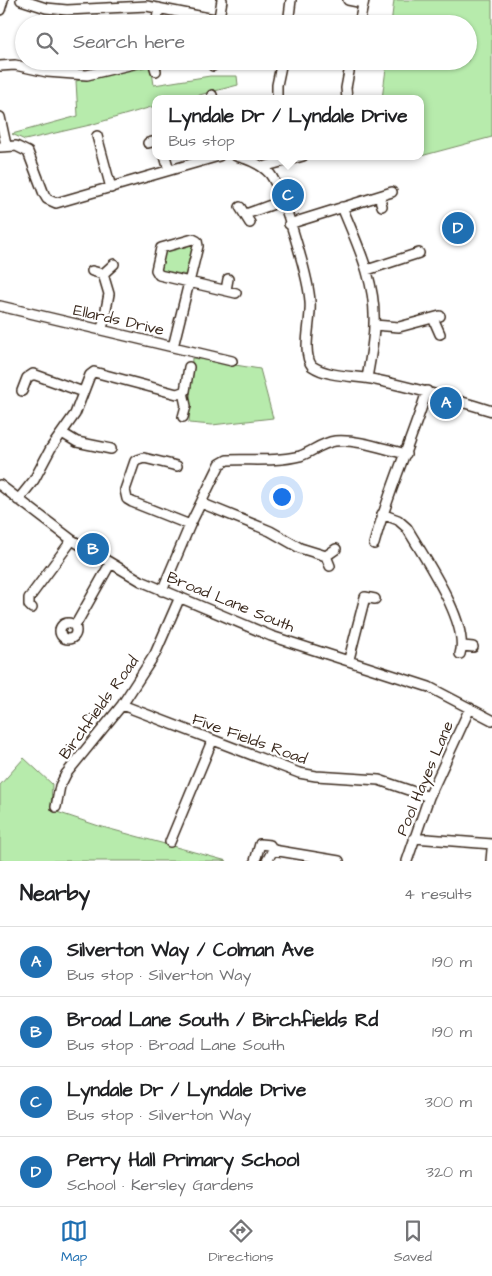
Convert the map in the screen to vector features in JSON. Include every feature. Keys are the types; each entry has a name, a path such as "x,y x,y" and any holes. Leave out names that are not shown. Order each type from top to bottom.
{"street":[{"path":"0,10 3,0"},
{"path":"21,0 46,8 67,10 130,5 159,8 188,15"},
{"path":"67,10 69,0"},
{"path":"219,15 222,0"},
{"path":"289,15 291,0"},
{"path":"348,0 363,2 361,15"},
{"path":"158,15 159,8"},
{"path":"0,66 15,64"},
{"path":"39,70 87,74 105,70"},
{"path":"277,95 280,70"},
{"path":"347,95 349,70"},
{"path":"0,117 3,146 16,146 28,152 44,194 52,201 68,201 205,160"},
{"path":"95,142 111,188"},
{"path":"167,160 169,170"},
{"path":"245,160 263,168 274,181 282,201 310,300 307,354 309,361 318,369 327,373 367,378 427,391 492,411"},
{"path":"263,168 288,160"},
{"path":"289,224 392,192"},
{"path":"379,196 382,206"},
{"path":"245,215 282,201"},
{"path":"342,207 368,270 372,291 374,325 367,378"},
{"path":"174,347 189,282 198,241 193,239 161,248 156,270 160,275 189,282 226,290 236,293"},
{"path":"368,270 414,257"},
{"path":"103,274 114,264"},
{"path":"92,271 103,274"},
{"path":"102,330 110,294 103,274"},
{"path":"226,290 228,279"},
{"name":"Ellards Drive","path":"0,306 232,361"},
{"path":"374,325 399,327 437,317 440,334"},
{"path":"18,500 34,480 51,448 75,414 90,375 98,372 177,394 183,392 187,386 189,367"},
{"path":"22,391 27,378 32,374 83,392"},
{"path":"374,544 382,514 406,454 427,391"},
{"path":"183,392 186,406 183,417"},
{"path":"62,434 77,442 112,449"},
{"path":"162,590 190,525 220,464 227,460 288,458 302,455 320,445 335,441 347,441 406,454"},
{"path":"177,466 144,458 135,461 124,490 125,495 132,502 190,525"},
{"name":"Broad Lane South","path":"0,485 72,540 110,564 162,590 271,636 349,659 429,687 492,720"},
{"path":"201,503 270,531 300,548 326,556"},
{"path":"382,514 398,520 406,528 454,612 461,650 473,646"},
{"path":"32,608 29,605 29,598 72,540"},
{"path":"326,556 336,549"},
{"path":"326,556 330,566"},
{"path":"75,626 110,564"},
{"name":"Birchfields Road","path":"56,807 60,786 66,774 122,705 155,654 180,597"},
{"path":"349,659 364,597 375,599"},
{"name":"Five Fields Road","path":"122,705 299,773 316,776 379,780 429,797"},
{"name":"Pool Hayes Lane","path":"407,861 429,797 470,708"},
{"path":"170,842 212,741"},
{"path":"414,838 492,844"},
{"path":"255,861 260,844 267,843 273,850 338,861"},
{"path":"267,861 273,850"},
{"path":"491,861 492,850"}],"green space":[{"path":"394,0 492,0 492,137 424,155 424,95 383,95 386,70 477,70 477,15 392,15"},
{"path":"128,70 152,70 154,85 210,76 237,76 238,85 199,95 152,95 152,107 90,125 25,140 12,134 78,116 76,81"},
{"path":"195,243 187,275 160,270 163,251"},
{"path":"192,358 260,369 273,418 212,425 189,423"},
{"path":"24,758 52,784 51,810 99,826 227,861 0,861 0,785"}],"place":[{"name":"Lyndale Dr / Lyndale Drive","path":"288,195"},
{"name":"Perry Hall Primary School","path":"458,228"},
{"name":"Silverton Way / Colman Ave","path":"446,403"},
{"name":"Broad Lane South / Birchfields Rd","path":"93,549"}]}
